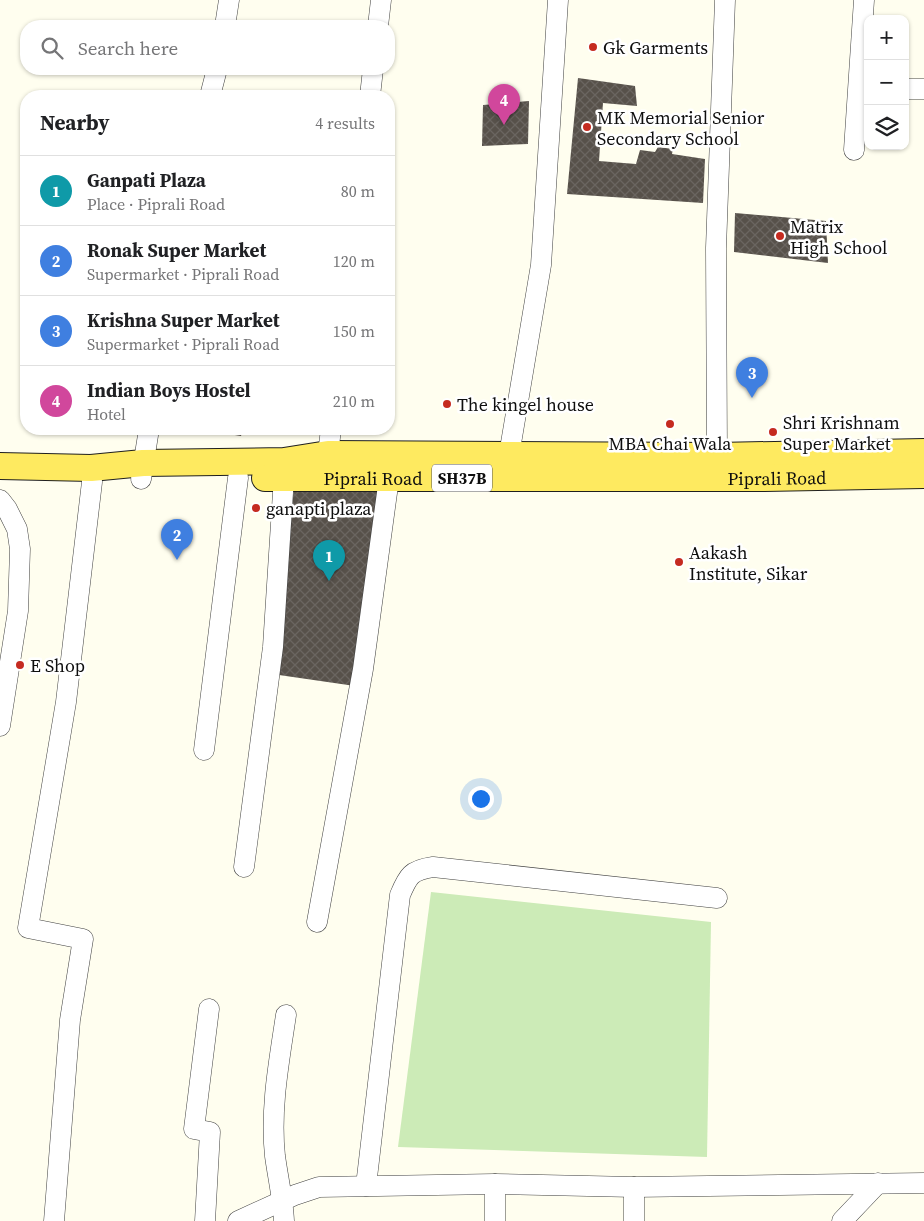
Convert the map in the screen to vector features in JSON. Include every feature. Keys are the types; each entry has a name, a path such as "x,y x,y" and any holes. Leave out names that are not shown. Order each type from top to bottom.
{"main road":[{"path":"0,483 284,461 330,441 509,455 717,456 924,452"},
{"path":"0,466 92,475"},
{"name":"Piprali Road","path":"142,471 238,478 765,478 924,475"}],"street":[{"path":"226,20 230,0"},
{"path":"379,20 381,0"},
{"path":"509,455 541,264 558,0"},
{"path":"717,456 716,248 725,0"},
{"path":"854,150 863,88 864,0"},
{"path":"212,90 215,75"},
{"path":"371,90 372,75"},
{"path":"909,89 924,90"},
{"path":"142,471 148,435"},
{"path":"54,1221 70,1020 82,939 28,928 66,702 92,475"},
{"path":"244,867 273,647 284,477"},
{"path":"204,750 238,478"},
{"path":"317,922 363,669 389,478"},
{"path":"0,500 17,529 20,549 18,611 0,726"},
{"path":"366,1186 400,895 407,878 418,869 433,867 717,898"},
{"path":"205,1221 210,1132 194,1129 210,1009"},
{"path":"284,1221 283,1201 275,1156 274,1098 286,1015"},
{"path":"238,1221 319,1187 495,1184 634,1187 924,1183"},
{"path":"495,1184 495,1221"},
{"path":"842,1221 878,1184"},
{"path":"634,1187 634,1221"}],"green space":[{"path":"431,892 711,922 707,1157 398,1147"}],"building":[{"name":"MK Memorial Senior Secondary School","path":"578,78 635,86 637,106 603,103 599,161 636,164 640,150 655,152 658,147 673,149 672,154 705,159 703,203 567,194"},
{"path":"529,101 528,144 482,146 483,105"},
{"name":"Matrix High School","path":"735,213 826,221 828,263 734,252"},
{"path":"294,485 388,487 355,686 279,675"}],"place":[{"name":"Gk Garments","path":"593,47"},
{"name":"Indian Boys Hostel","path":"504,125"},
{"name":"MK Memorial Senior Secondary School","path":"587,127"},
{"name":"Matrix High School","path":"780,236"},
{"name":"Krishna Super Market","path":"752,398"},
{"name":"The kingel house","path":"447,404"},
{"name":"MBA Chai Wala","path":"670,424"},
{"name":"Shri Krishnam Super Market","path":"773,432"},
{"name":"ganapti plaza","path":"256,508"},
{"name":"Ronak Super Market","path":"177,560"},
{"name":"Aakash Institute, Sikar","path":"679,562"},
{"name":"Ganpati Plaza","path":"329,581"},
{"name":"E Shop","path":"20,665"}]}
